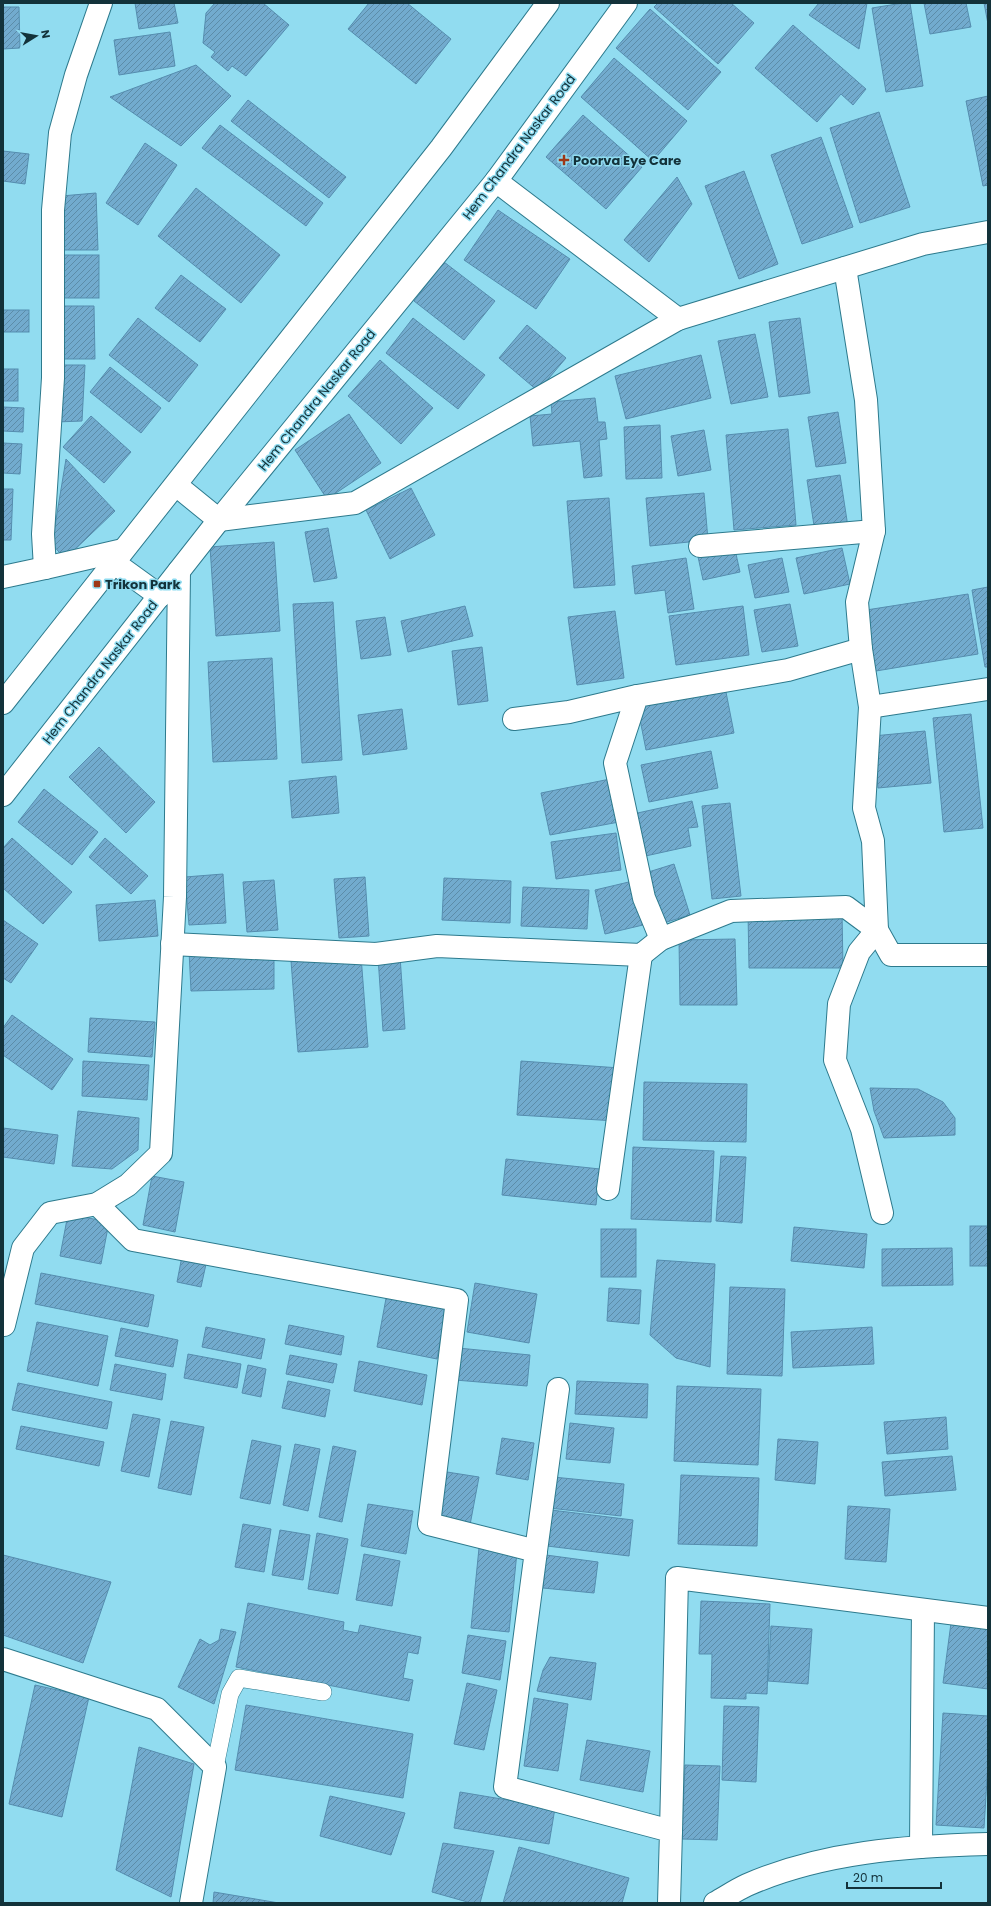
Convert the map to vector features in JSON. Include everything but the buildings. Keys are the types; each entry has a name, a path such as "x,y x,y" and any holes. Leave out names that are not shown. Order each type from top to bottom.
{"street":[{"path":"45,568 43,534 52,378 53,210 60,133 76,75 101,3"},
{"path":"3,703 441,148 548,3"},
{"name":"Hem Chandra Naskar Road","path":"3,795 219,520 496,181 626,3"},
{"path":"496,181 678,319"},
{"path":"176,485 219,520 355,503 678,319 922,244 988,232"},
{"path":"845,268 866,400 874,531 857,602 861,649 870,706 864,808 873,841 877,930 859,952 839,1004 835,1060 862,1129 882,1213"},
{"path":"700,546 874,531"},
{"path":"3,577 45,568 118,556"},
{"path":"118,556 160,596"},
{"path":"3,1326 23,1248 50,1213 97,1204 128,1186 161,1153 175,897 179,571"},
{"path":"514,719 569,712 637,696 788,670 861,649"},
{"path":"870,706 988,689"},
{"path":"637,696 615,763 644,898 661,939"},
{"path":"172,944 376,954 436,946 641,955 661,939 731,911 846,907 877,930 891,955 988,955"},
{"path":"608,1188 641,955"},
{"path":"97,1204 133,1240 457,1300 429,1524 536,1551"},
{"path":"558,1389 505,1788 671,1831"},
{"path":"669,1903 677,1578 988,1618"},
{"path":"922,1847 923,1610"},
{"path":"3,1659 157,1708 215,1767 191,1903"},
{"path":"715,1903 746,1886 780,1872 841,1856 922,1847 988,1844"}],"lane":[{"path":"215,1767 230,1694 239,1678 323,1692"}],"place":[{"name":"Poorva Eye Care","path":"564,160"},
{"name":"Trikon Park","path":"97,584"}]}
